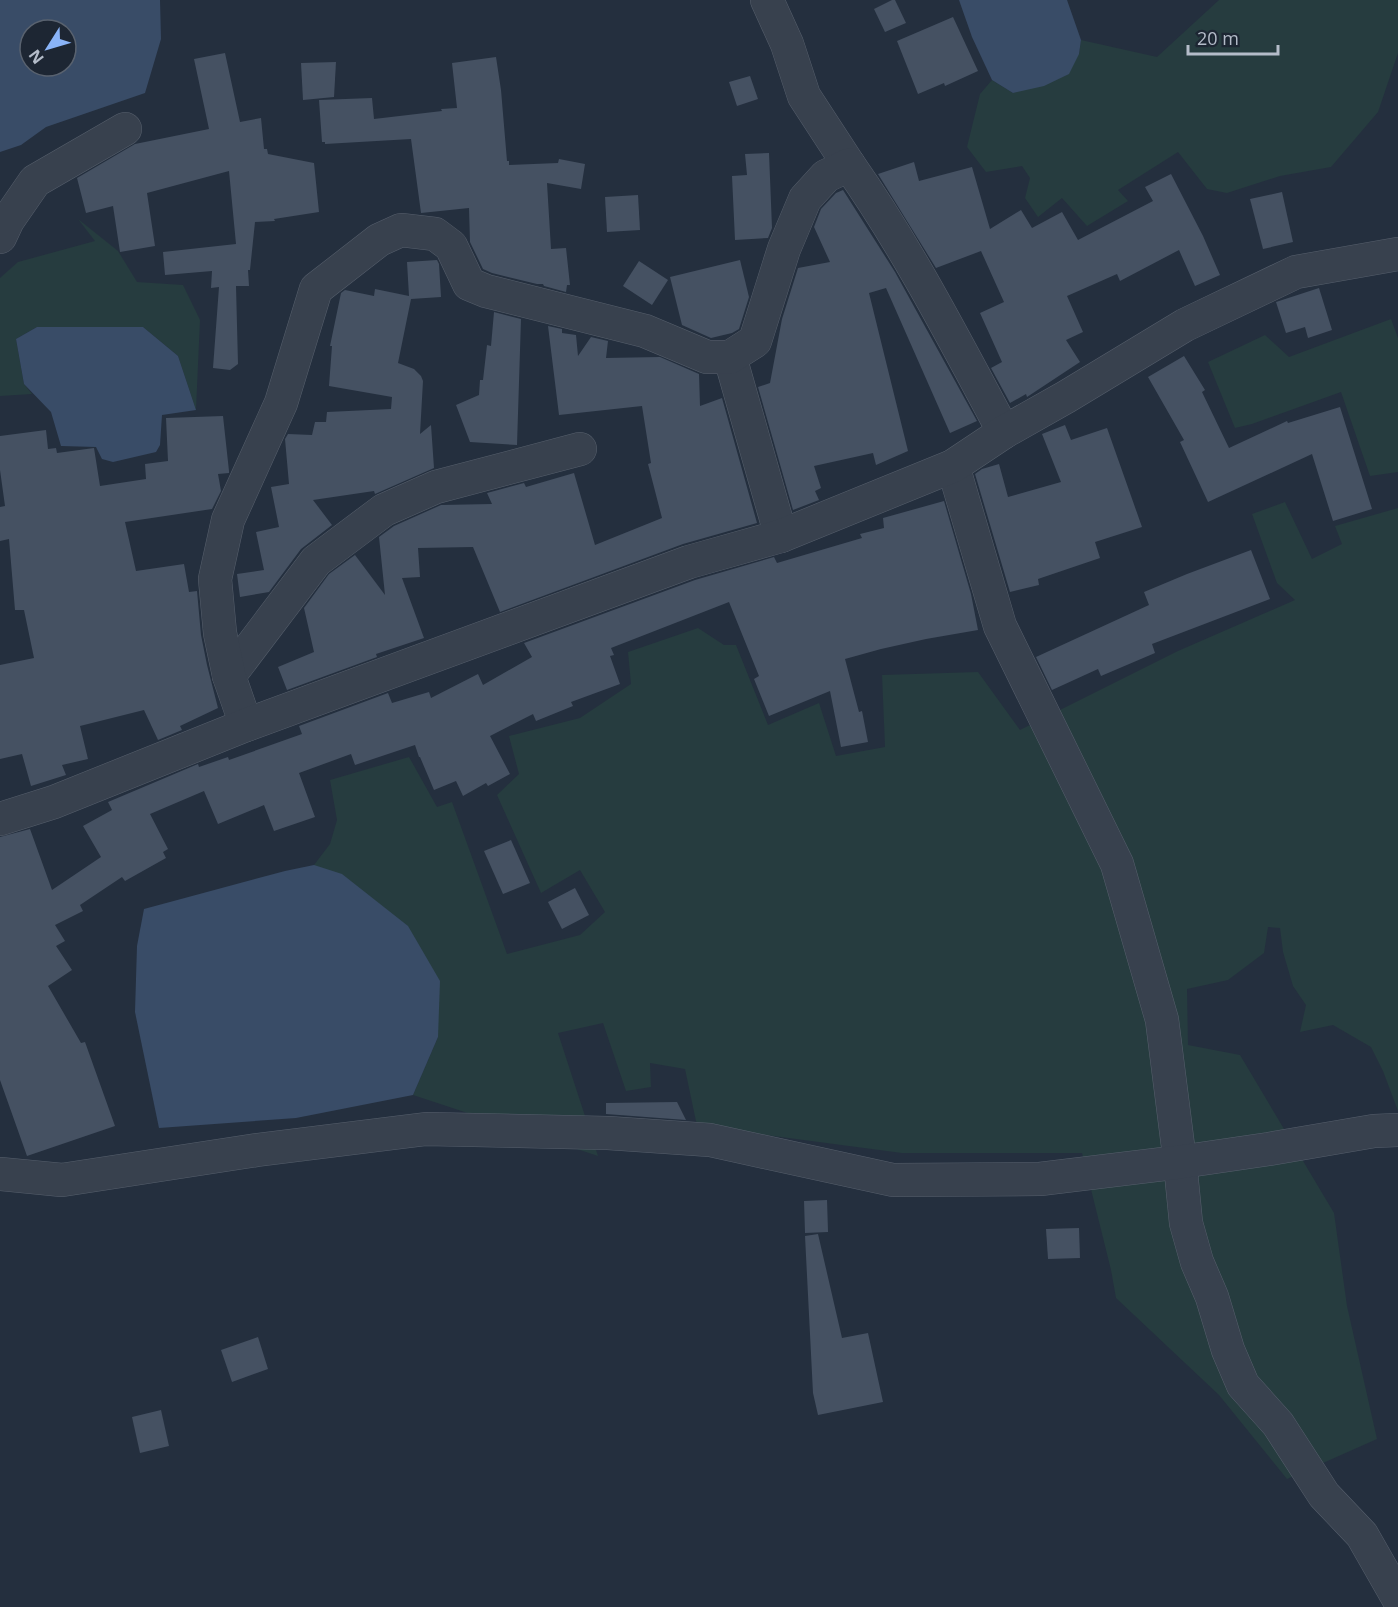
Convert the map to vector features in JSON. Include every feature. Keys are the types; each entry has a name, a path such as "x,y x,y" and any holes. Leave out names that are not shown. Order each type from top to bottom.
{"street":[{"path":"767,0 787,44 804,96 868,192 920,277 1004,432"},
{"path":"0,237 8,220 35,181 125,129"},
{"path":"246,725 229,676 220,633 215,579 228,520 281,403 316,289 379,240 401,230 435,234 451,246 469,284 486,291 645,331 707,357 730,357 755,341 784,249 805,199 826,177 849,165"},
{"path":"0,819 54,802 246,725 689,562 781,536 953,466 1004,432 1066,398 1185,325 1296,272 1398,254"},
{"path":"730,357 781,536"},
{"path":"229,676 316,561 384,510 436,487 580,448"},
{"path":"953,466 1000,626 1118,864 1162,1020 1186,1223 1197,1262 1212,1297 1228,1350 1243,1384 1278,1424 1324,1495 1362,1535 1398,1598"},
{"path":"2,1168 62,1180 257,1150 426,1130 608,1133 710,1140 893,1180 1040,1179 1180,1162 1374,1131 1398,1130"}],"green space":[{"path":"1219,0 1398,0 1398,53 1378,112 1331,167 1280,176 1227,193 1207,189 1178,152 1118,190 1128,201 1087,226 1062,198 1038,217 1025,198 1030,178 1022,166 986,172 967,147 980,94 992,80 1013,93 1079,54 1081,40 1157,57"},
{"path":"78,219 118,251 137,282 183,285 200,320 196,410 178,356 143,327 37,327 16,339 24,384 32,394 0,396 0,278 18,262 95,241"},
{"path":"1391,319 1398,338 1398,472 1370,476 1341,392 1235,428 1208,362 1265,335 1289,357"},
{"path":"1285,502 1312,559 1342,544 1335,526 1398,508 1398,1111 1371,1047 1333,1025 1300,1032 1306,1005 1293,986 1283,952 1280,928 1268,927 1264,953 1228,980 1187,989 1188,1045 1240,1055 1334,1213 1347,1306 1377,1439 1287,1479 1219,1395 1116,1298 1082,1153 902,1153 697,1126 685,1069 650,1063 651,1087 626,1091 603,1023 558,1033 598,1156 413,1095 438,1037 314,865 330,844 337,820 330,780 409,757 437,807 452,802 507,954 580,935 605,912 580,870 541,893 497,795 519,774 509,736 580,718 631,684 628,652 698,628 724,645 736,645 768,725 819,703 836,756 885,747 882,675 978,672 1020,730 1178,651 1295,600 1277,583 1252,514"}],"water":[{"path":"0,0 160,0 161,39 145,93 46,127 21,145 0,152"},
{"path":"959,0 1067,0 1081,40 1079,54 1069,74 1044,86 1013,93 992,80 972,37"},
{"path":"37,327 143,327 178,356 196,410 162,415 160,445 156,452 113,462 102,459 96,447 61,446 51,412 24,384 16,339"},
{"path":"314,865 342,874 408,926 440,981 438,1037 413,1095 296,1118 159,1128 135,1012 137,946 144,909"}],"building":[{"path":"895,0 906,23 885,32 874,9"},
{"path":"953,17 978,71 945,86 944,83 918,94 897,41"},
{"path":"225,53 240,122 261,118 264,149 267,149 268,154 314,163 319,212 274,219 275,221 255,222 250,270 248,270 249,286 236,286 238,364 230,370 213,368 219,287 211,288 212,271 165,275 163,252 236,244 229,171 147,193 155,246 120,252 113,206 86,213 77,178 135,144 209,129 194,59"},
{"path":"496,57 509,165 558,163 559,159 585,164 581,189 547,183 551,249 566,248 570,285 567,285 566,292 483,269 470,242 469,208 421,213 411,139 325,144 322,142 319,100 372,98 374,119 457,108 452,63"},
{"path":"336,62 334,97 303,100 301,63"},
{"path":"750,76 758,99 737,106 729,82"},
{"path":"769,153 772,228 768,238 735,240 732,176 747,175 745,154"},
{"path":"914,162 919,181 972,167 990,229 1021,210 1032,228 1062,212 1078,240 1153,201 1145,187 1171,174 1220,275 1195,286 1179,250 1120,281 1117,274 1067,296 1083,332 1066,340 1080,362 1027,397 1026,394 1010,403 991,368 1002,362 980,313 1004,302 981,251 936,268 878,174"},
{"path":"843,190 895,272 977,421 950,433 886,288 869,293 908,451 876,465 873,453 814,466 821,488 815,491 819,500 793,510 758,387 770,383 782,319 798,268 830,262 814,227 821,209 836,193"},
{"path":"1282,192 1293,242 1263,249 1250,199"},
{"path":"638,195 640,230 607,232 605,197"},
{"path":"437,260 441,297 411,299 398,363 414,369 423,381 420,434 431,425 434,468 375,494 374,491 313,500 332,525 301,549 269,592 240,597 237,574 264,570 256,532 279,527 271,487 289,484 285,439 288,434 312,435 315,422 326,422 327,412 391,409 392,397 329,386 332,346 330,346 341,293 345,290 374,296 375,289 409,296 407,262"},
{"path":"740,260 749,297 739,329 711,338 682,325 670,277"},
{"path":"639,261 668,280 652,305 623,286"},
{"path":"1319,288 1332,330 1308,338 1305,327 1286,333 1276,302"},
{"path":"494,312 521,319 517,445 470,442 456,405 479,395 487,345 491,346"},
{"path":"548,326 562,329 562,333 576,335 578,356 591,337 608,341 606,358 660,357 699,374 700,406 722,398 757,523 683,544 500,612 473,547 418,548 420,577 402,578 424,638 376,654 377,657 287,690 278,667 314,652 304,608 329,574 355,555 385,595 379,537 394,526 441,505 492,504 487,493 524,483 526,487 574,473 595,545 662,518 648,464 651,463 642,406 559,415"},
{"path":"1184,356 1205,390 1202,392 1229,448 1287,421 1288,423 1340,407 1372,509 1333,521 1312,454 1208,502 1180,442 1184,440 1148,377"},
{"path":"223,416 229,473 218,474 221,491 212,509 125,522 136,571 184,564 189,592 197,591 201,635 218,708 180,726 182,730 158,740 144,710 80,726 88,759 62,765 66,775 31,786 22,754 0,759 0,665 34,658 24,610 15,610 9,539 0,541 0,507 5,506 0,470 0,436 46,430 48,449 56,448 57,453 94,448 100,486 146,479 145,464 168,461 166,418"},
{"path":"1065,425 1071,440 1107,428 1142,527 1095,542 1100,558 1038,579 1039,585 1010,592 975,474 982,469 999,464 1008,497 1061,482 1042,434"},
{"path":"944,501 971,594 978,630 926,639 845,659 859,712 862,711 868,742 841,747 830,691 769,716 754,679 759,676 729,602 611,648 614,655 610,656 620,684 571,702 573,706 536,721 533,714 490,736 510,774 488,786 486,783 463,796 456,781 434,790 415,745 355,765 351,754 299,773 315,817 274,831 264,805 218,824 204,791 150,814 168,849 163,852 166,858 125,881 122,877 80,905 83,911 55,925 65,941 56,946 72,970 48,986 81,1043 85,1042 115,1126 27,1156 0,1080 0,837 30,829 52,890 101,857 83,826 112,810 108,802 198,764 199,767 228,757 229,760 302,734 299,726 388,693 392,703 429,692 431,698 478,674 483,685 532,657 524,643 695,580 774,557 777,563 862,538 860,534 884,528 883,518"},
{"path":"1251,550 1270,599 1152,644 1155,653 1101,676 1098,669 1052,690 1036,657 1149,605 1144,592"},
{"path":"511,840 530,883 503,894 484,851"},
{"path":"575,888 589,915 562,929 548,902"},
{"path":"677,1102 686,1120 606,1114 606,1103"},
{"path":"827,1200 828,1232 805,1233 804,1201"},
{"path":"1079,1228 1080,1258 1048,1259 1046,1229"},
{"path":"818,1234 842,1338 868,1333 883,1402 818,1415 813,1393 805,1236"},
{"path":"258,1337 268,1369 232,1382 221,1350"},
{"path":"161,1410 169,1446 140,1453 132,1417"}]}
